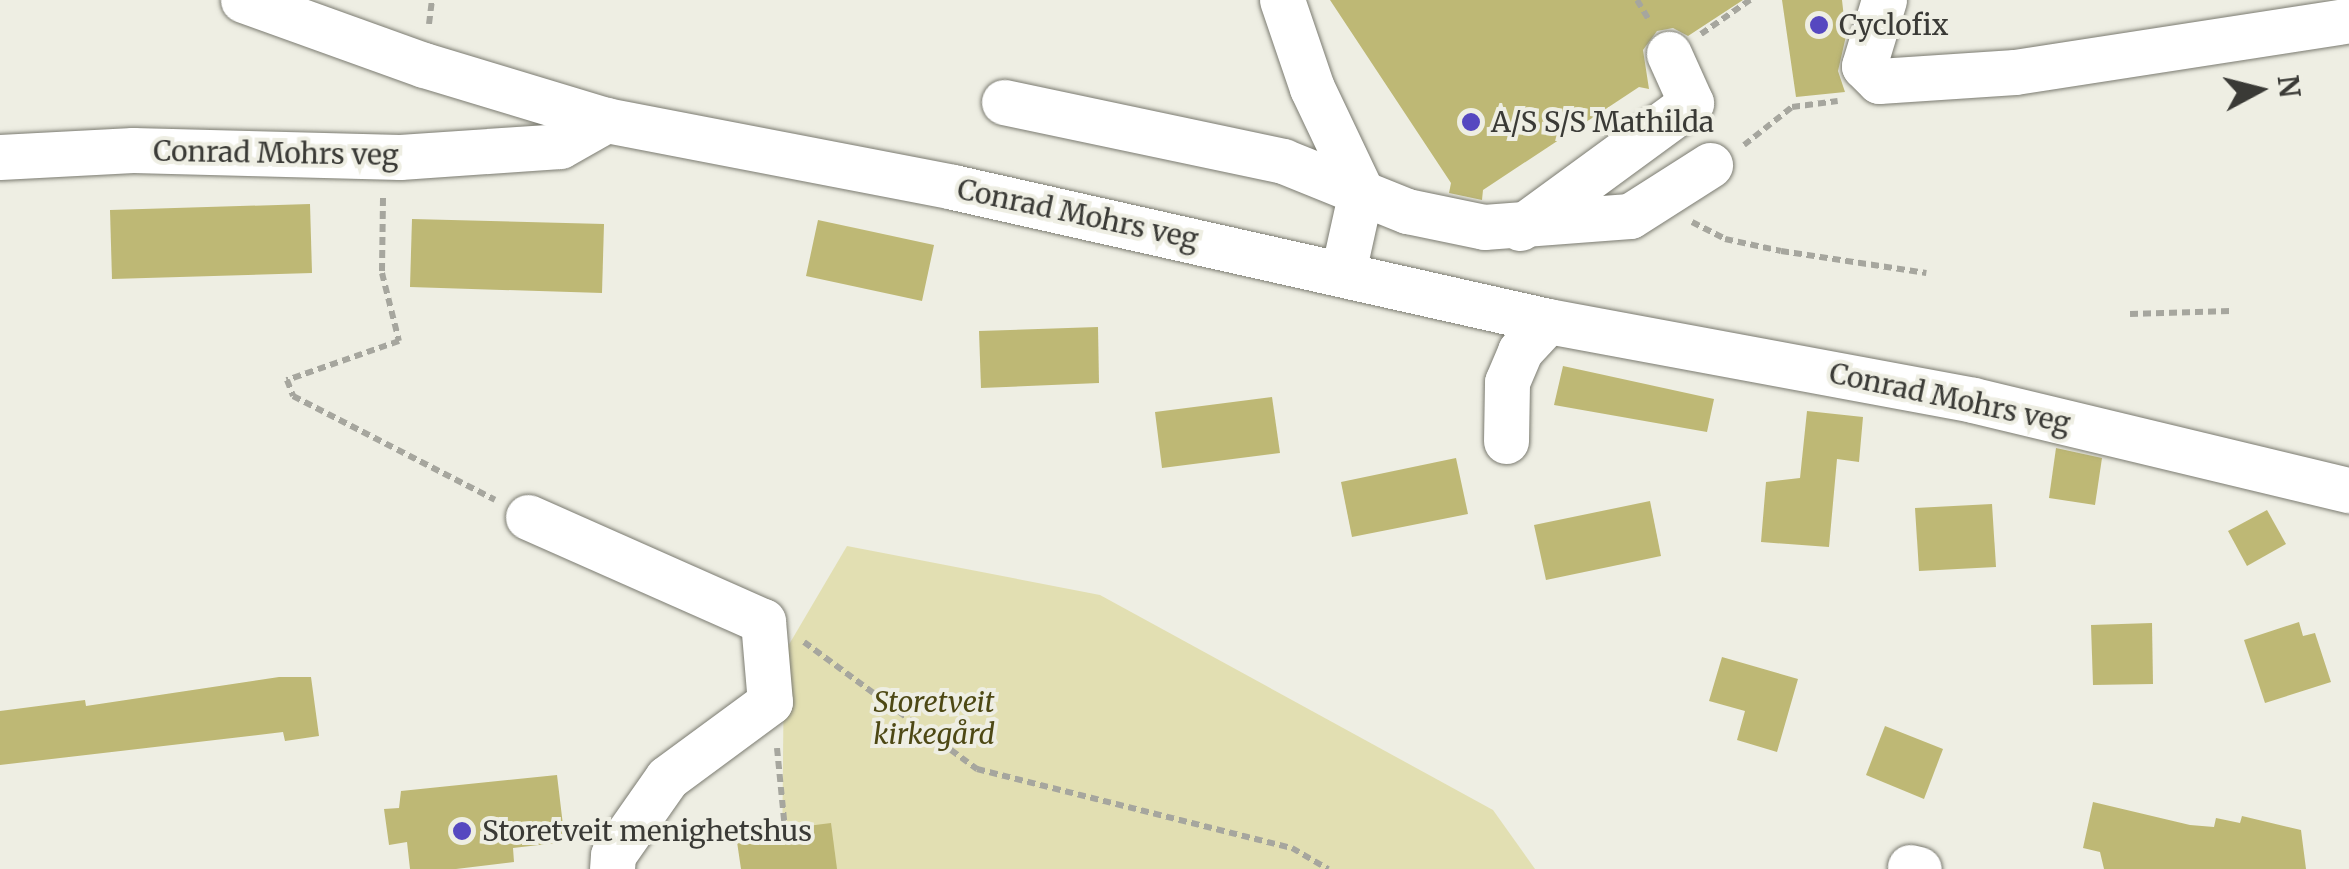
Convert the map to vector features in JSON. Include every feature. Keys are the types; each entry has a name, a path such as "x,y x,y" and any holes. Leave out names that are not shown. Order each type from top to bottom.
{"street":[{"name":"Conrad Mohrs veg","path":"243,0 424,65 606,120 1343,272 1548,322 1973,400 2349,490"},
{"path":"1282,0 1312,88 1362,191 1343,272"},
{"path":"1884,0 1864,66 1867,76 1879,81 2015,72 2349,20"},
{"path":"1519,229 1691,103 1669,54"},
{"path":"1004,102 1283,161 1407,211 1519,229 1630,216 1664,199 1710,165"},
{"name":"Conrad Mohrs veg","path":"0,157 132,150 400,156 560,146 606,120"},
{"path":"1506,441 1506,382 1520,351 1548,322"},
{"path":"528,517 763,621 770,702 667,778 613,855 612,869"}],"path":[{"path":"1706,30 1750,0"},
{"path":"1710,165 1803,104"},
{"path":"1664,199 1702,230 1725,239 1926,273"},
{"path":"391,306 399,341 287,380 293,396 528,517"},
{"path":"2130,314 2230,311"},
{"path":"763,621 818,649 977,769 1292,848 1328,869"},
{"path":"770,702 786,829"}],"green space":[{"name":"Storetveit kirkegård","path":"847,546 1100,595 1493,810 1535,869 782,869 784,653"}],"building":[{"path":"1330,0 1743,0 1688,36 1673,28 1657,31 1643,50 1649,89 1639,87 1483,190 1482,200 1449,193 1451,183"},
{"path":"1782,0 1842,0 1846,36 1838,71 1845,92 1796,97"},
{"path":"310,204 312,273 112,279 110,210"},
{"path":"412,219 604,224 602,293 410,287"},
{"path":"818,220 934,245 922,301 806,276"},
{"path":"1098,327 1099,383 981,388 979,331"},
{"path":"1563,366 1714,399 1707,432 1554,405"},
{"path":"1272,397 1280,453 1162,468 1155,412"},
{"path":"1807,411 1863,417 1859,462 1837,459 1829,547 1761,542 1766,482 1800,478"},
{"path":"2056,448 2102,458 2095,505 2049,498"},
{"path":"1456,458 1468,514 1352,537 1341,482"},
{"path":"1650,501 1661,556 1546,580 1534,525"},
{"path":"1992,504 1996,567 1919,571 1915,508"},
{"path":"2267,510 2286,544 2247,566 2228,531"},
{"path":"2299,622 2303,636 2315,633 2331,682 2265,703 2244,640"},
{"path":"2152,623 2153,684 2093,685 2091,625"},
{"path":"1722,657 1798,679 1777,752 1737,740 1745,711 1709,701"},
{"path":"279,677 311,677 319,736 285,741 283,732 0,765 0,711 85,700 86,706"},
{"path":"1885,726 1943,749 1924,799 1866,775"},
{"name":"Storetveit menighetshus","path":"557,775 565,842 513,848 514,862 456,869 410,869 407,842 389,845 384,809 399,808 401,791"},
{"path":"2093,802 2190,825 2214,827 2216,818 2240,823 2242,816 2301,830 2306,869 2104,869 2100,852 2083,848"},
{"path":"831,823 837,869 741,869 736,835"}],"place":[{"name":"Cyclofix","path":"1819,25"},
{"name":"A/S S/S Mathilda","path":"1471,122"},
{"name":"Storetveit menighetshus","path":"462,831"}]}
